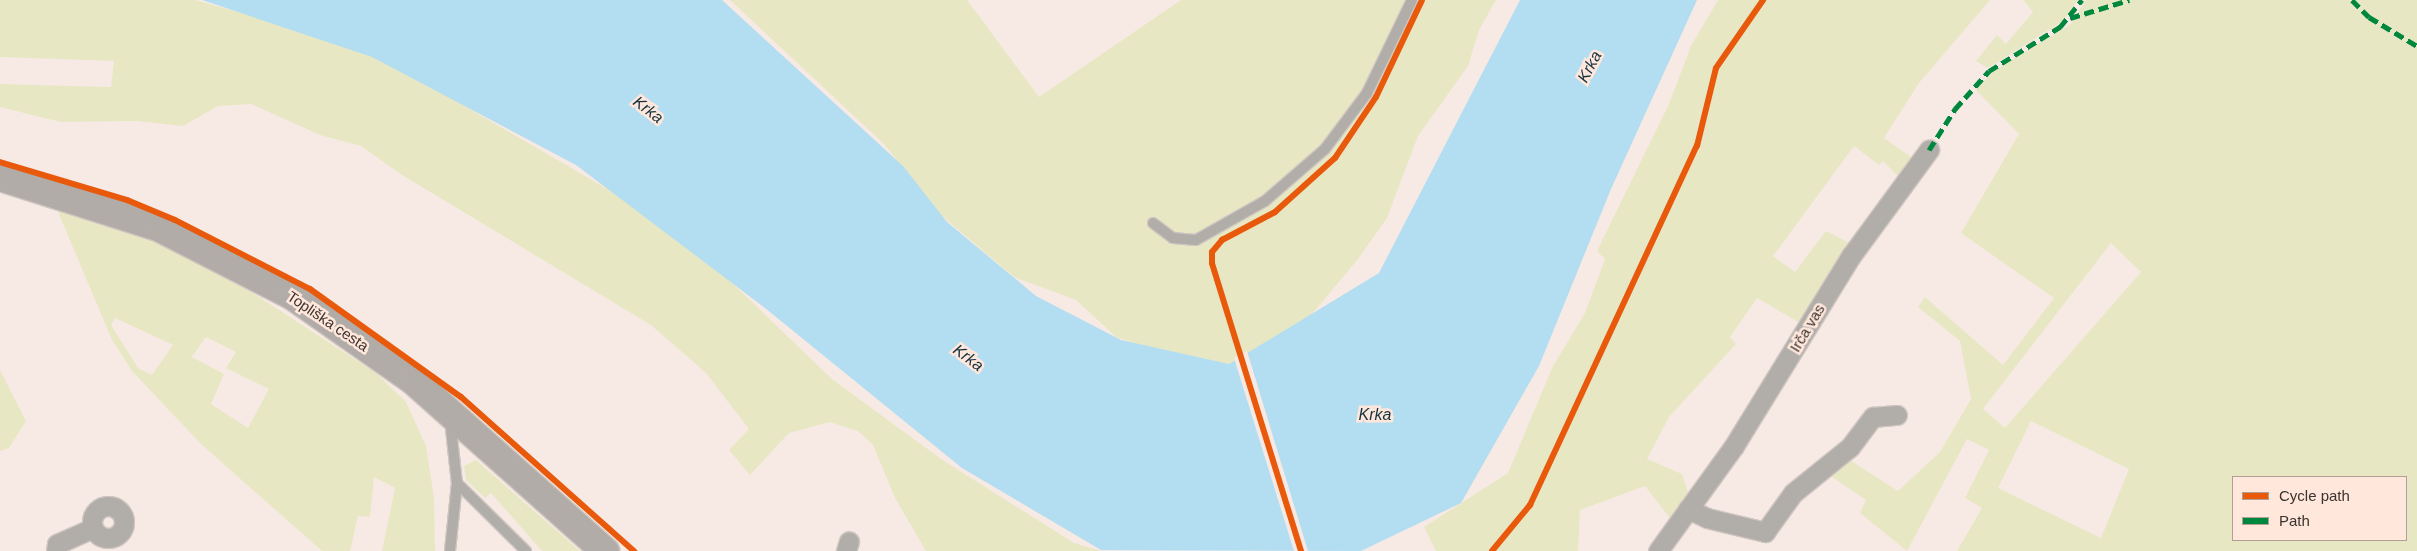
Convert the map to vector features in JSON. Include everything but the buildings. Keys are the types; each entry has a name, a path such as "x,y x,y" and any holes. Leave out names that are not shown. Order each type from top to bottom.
{"main road":[{"name":"Topliška cesta","path":"0,177 67,195 210,251 294,296 448,410 605,551"}],"street":[{"name":"Irča vas","path":"1658,551 1734,446 1851,256 1929,150"},
{"path":"1688,509 1707,518 1765,532 1793,492 1850,447 1873,417 1897,415"},
{"path":"56,551 57,544 93,528"}],"lane":[{"path":"1154,222 1173,238 1196,240 1265,201 1325,149 1367,93 1412,0"},
{"path":"448,410 457,483 450,551"},
{"path":"457,483 526,551"}],"green space":[{"path":"0,0 195,0 343,41 418,79 676,229 832,379 941,459 1074,543 1101,551 926,551 895,498 873,445 858,431 830,422 789,433 750,475 729,450 749,429 706,373 651,325 402,175 361,146 320,135 251,104 218,106 183,126 137,121 61,122 0,107 0,84 111,87 114,61 0,57"},
{"path":"730,0 967,0 1039,97 1181,0 1496,0 1479,30 1468,66 1418,136 1387,218 1358,259 1312,314 1233,364 1179,359 1116,337 1076,300 1014,277 942,216 884,144"},
{"path":"1718,0 1990,0 1919,83 1884,138 1914,159 1901,179 1883,161 1879,165 1854,146 1773,256 1795,272 1826,231 1853,245 1802,324 1757,298 1730,337 1736,344 1669,417 1647,459 1682,474 1689,495 1672,521 1645,486 1580,510 1578,551 1436,551 1424,527 1508,473 1553,366 1585,313 1605,259 1597,251 1669,104 1691,46"},
{"path":"2023,0 2078,0 2063,21 1988,68 1976,61 1997,35 2006,44 2033,12"},
{"path":"2086,0 2417,0 2417,551 1957,551 1982,508 1965,498 1989,450 1967,439 1907,551 1860,513 1866,500 1832,477 1848,459 1898,491 1940,452 1971,399 1960,341 1918,307 1925,297 2003,365 2054,298 1961,233 2019,134 1976,90 1994,71 2071,24","holes":["2111,243 2141,272 2005,428 1983,409","2031,421 2129,469 2101,538 1998,488"]},
{"path":"56,207 144,237 219,271 376,373 406,402 426,446 434,497 435,551 382,551 395,488 374,477 370,517 358,516 350,551 322,551 201,444 132,371 112,340","holes":["115,318 173,345 152,375 138,368 111,325","206,337 236,352 226,368 269,389 248,428 211,404 224,374 192,357"]},
{"path":"0,370 26,421 9,448 0,451"},
{"path":"476,460 580,551 542,551 491,493 485,498 466,480 464,466"}],"water":[{"name":"Krka","path":"202,0 722,0 903,166 947,222 1036,296 1121,340 1229,364 1379,273 1520,0 1697,0 1611,189 1539,366 1461,503 1361,551 1101,550 962,468 765,308 576,165 372,57"}],"pier":[{"path":"1247,351 1308,551 1294,551 1234,358"}],"marked path":[{"path":"1929,150 1955,109 1989,71 2060,27 2082,0"},
{"path":"2070,18 2129,0"},
{"path":"2352,0 2369,17 2417,46"}],"cycle path":[{"path":"1301,551 1212,263 1212,252 1222,240 1275,212 1335,158 1376,97 1422,0"},
{"path":"1492,551 1530,505 1697,146 1716,68 1763,0"},
{"path":"0,162 127,200 175,220 310,289 461,397 634,551"}]}
